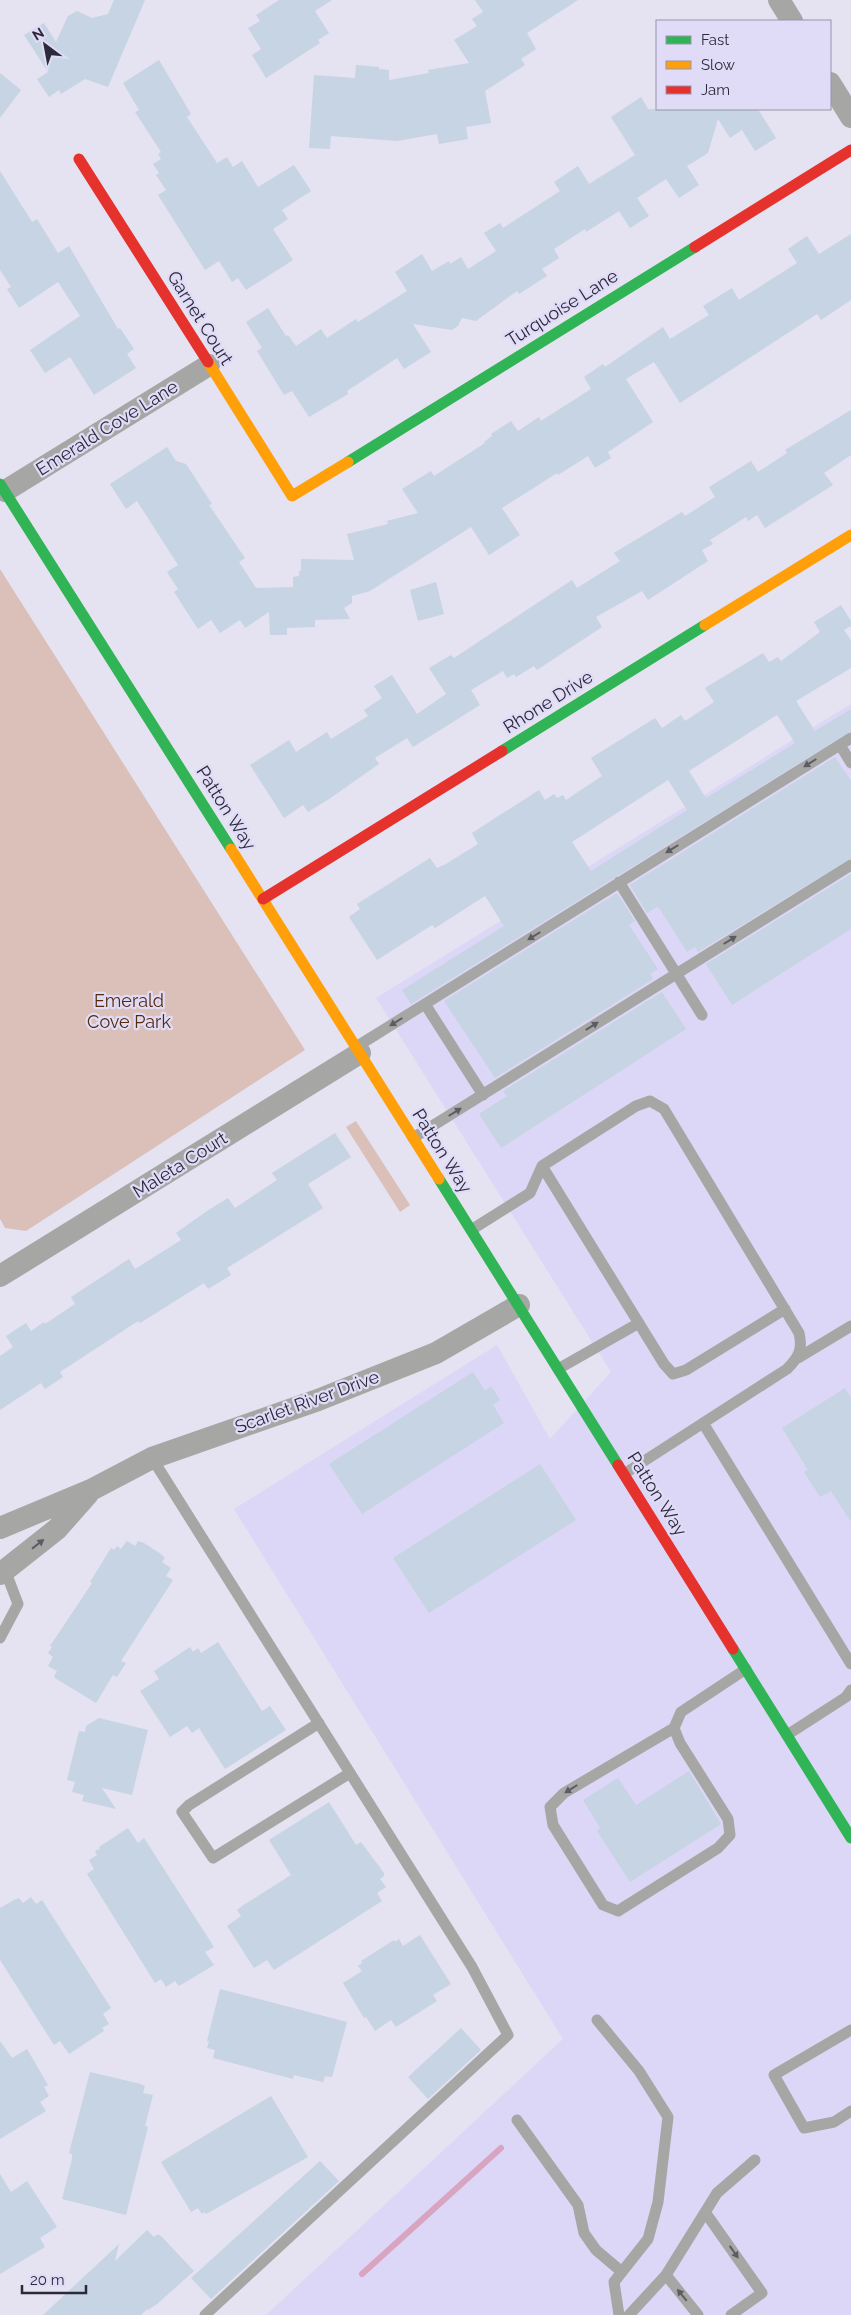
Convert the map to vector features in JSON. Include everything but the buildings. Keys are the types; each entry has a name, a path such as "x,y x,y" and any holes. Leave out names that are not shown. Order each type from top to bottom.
{"street":[{"path":"779,0 791,20"},
{"path":"831,85 851,117"},
{"name":"Turquoise Lane","path":"292,496 851,150"},
{"name":"Garnet Court","path":"79,159 292,496"},
{"name":"Emerald Cove Lane","path":"2,487 209,365"},
{"name":"Patton Way","path":"2,487 519,1306 851,1838"},
{"name":"Rhone Drive","path":"263,899 851,535"},
{"name":"Maleta Court","path":"4,1267 358,1050"},
{"name":"Scarlet River Drive","path":"0,1528 92,1490 152,1458 318,1400 436,1353 519,1306"},
{"name":"Scarlet River Drive","path":"2,1572 57,1529 92,1490"}],"lane":[{"path":"358,1050 424,1004 851,738"},
{"path":"840,745 851,763"},
{"path":"413,1138 851,865"},
{"path":"619,882 702,1015"},
{"path":"424,1004 482,1095"},
{"path":"471,1230 530,1193 542,1166 636,1106 650,1101 664,1109 799,1333 802,1345 798,1358"},
{"path":"542,1166 664,1364 673,1374 686,1370 785,1309"},
{"path":"558,1369 639,1323"},
{"path":"624,1474 787,1369 798,1358 851,1326"},
{"path":"703,1423 851,1664"},
{"path":"152,1458 472,1967 508,2035 206,2315"},
{"path":"0,1638 18,1604 2,1572"},
{"path":"674,1728 680,1743 728,1819 730,1834 718,1848 618,1911 603,1905 553,1825 550,1807 564,1793 674,1728 681,1712 746,1669"},
{"path":"787,1736 846,1696 851,1690"},
{"path":"319,1723 189,1805 182,1812 213,1858 350,1773"},
{"path":"597,2020 638,2071 668,2117 658,2202 648,2239 614,2282 619,2315"},
{"path":"851,2030 774,2075 804,2128 834,2122 851,2111"},
{"path":"517,2120 578,2204 584,2233 596,2250 622,2272"},
{"path":"629,2315 666,2275 717,2193 755,2160"},
{"path":"705,2212 762,2293 730,2315"},
{"path":"666,2275 698,2315"}],"shaded area":[{"path":"851,704 851,2315 266,2315 563,2039 234,1509 497,1345 550,1439 611,1372 376,998"}],"green space":[{"name":"Emerald Cove Park","path":"0,569 305,1050 26,1231 5,1228 0,1219"},
{"path":"356,1121 410,1205 400,1212 346,1127"}],"waterway":[{"path":"362,2274 501,2148"}],"traffic: fast":[{"path":"348,462 695,247"},
{"path":"0,484 231,849"},
{"path":"502,751 705,625"},
{"path":"439,1179 618,1465"},
{"path":"733,1649 851,1838"}],"traffic: slow":[{"path":"208,362 292,496 348,462"},
{"path":"705,625 851,535"},
{"path":"231,849 439,1179"}],"traffic: jam":[{"path":"695,247 851,150"},
{"path":"79,159 208,362"},
{"path":"263,899 502,751"},
{"path":"618,1465 733,1649"}]}
